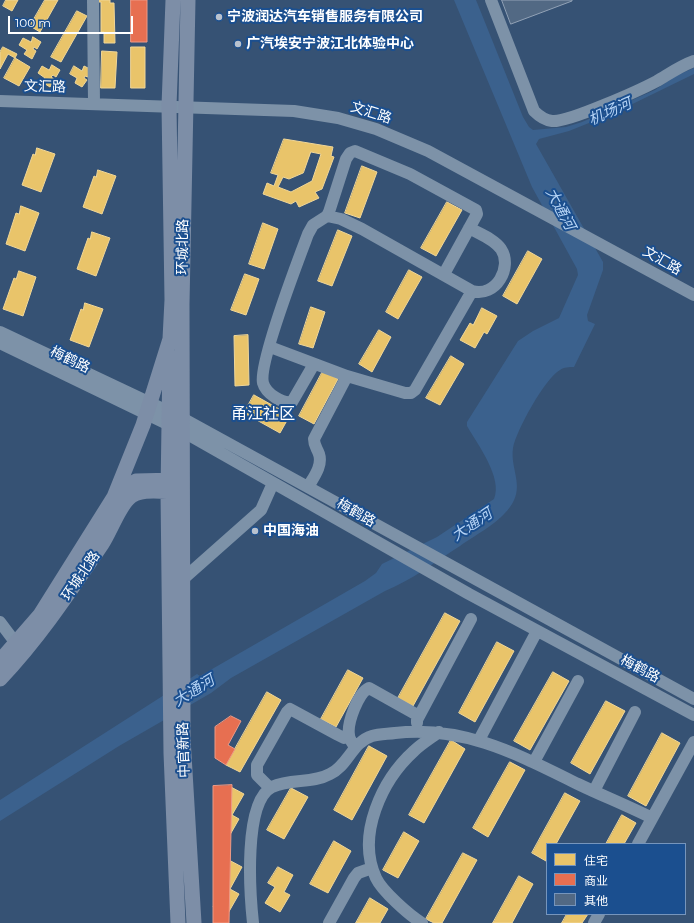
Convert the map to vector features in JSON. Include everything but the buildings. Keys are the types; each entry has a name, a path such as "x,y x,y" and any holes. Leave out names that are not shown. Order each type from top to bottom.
{"main road":[{"name":"环城北路","path":"173,0 169,106 172,300 170,340 176,421"},
{"name":"环城北路","path":"175,486 176,421 182,304 188,0"},
{"name":"环城北路","path":"0,679 114,497 148,409 170,340"},
{"name":"环城北路","path":"114,497 127,486 136,481 175,486"},
{"name":"环城北路","path":"0,661 20,649 53,616 106,539 128,499 138,493 175,486"},
{"name":"中官新路","path":"175,486 182,580 183,738 194,923"},
{"name":"中官新路","path":"175,486 170,690 178,923"}],"street":[{"path":"93,0 94,103"},
{"path":"491,0 534,111 541,118 551,121 571,118 656,81 683,65 694,61"},
{"name":"文汇路","path":"0,101 294,111 338,118 376,129 428,151 597,241 694,295"},
{"path":"314,364 292,402 287,403 270,393 263,383 264,368 270,347 308,234 313,225 327,216 346,159 350,153 355,151 410,174 476,210 477,214 470,228 444,274"},
{"path":"327,216 341,219 444,274 472,291 487,293 495,287 504,268 505,258 501,249 495,242 470,228"},
{"path":"270,347 347,376 405,393 411,393 415,390 472,291"},
{"name":"梅鹤路","path":"0,332 148,409"},
{"name":"梅鹤路","path":"0,344 176,421 308,487 694,699"},
{"path":"308,487 320,460 319,453 314,446 314,439 347,376"},
{"name":"梅鹤路","path":"176,421 273,483 537,631 694,715"},
{"path":"182,580 261,510 273,483"},
{"path":"417,731 419,716 471,619"},
{"path":"0,622 20,649"},
{"path":"479,740 537,631"},
{"path":"534,762 578,681"},
{"path":"355,748 349,736 349,726 354,708 369,688 419,716"},
{"path":"270,788 257,775 258,765 290,709 344,738 349,736"},
{"path":"594,791 635,712"},
{"path":"253,923 250,894 252,834 255,815 262,798 270,788 282,784 317,780 332,774 347,760 361,742 371,736 417,731 439,732 479,740 534,762 652,818"},
{"path":"418,922 376,880 370,861 369,844 372,819 385,790 399,766 414,750 439,732"},
{"path":"639,843 694,742"},
{"path":"329,923 354,878 358,873 372,868"}],"water":[{"path":"454,0 476,0 523,117 529,127 533,130 566,127 582,122 655,90 677,75 694,68 694,74 614,113 569,131 539,139 536,144 603,262 603,270 587,315 588,321 595,324 574,367 562,369 547,383 525,418 515,440 513,448 513,463 517,490 512,504 495,522 414,576 231,678 211,693 119,746 0,821 0,800 197,674 200,676 365,581 376,573 382,564 437,537 494,499 496,491 492,472 483,452 467,426 467,422 518,341 533,331 559,318 578,275 577,269 532,187"}],"place":[{"name":"宁波润达汽车销售服务有限公司","path":"219,17"},
{"name":"广汽埃安宁波江北体验中心","path":"238,44"},
{"name":"中国海油","path":"255,531"}],"district":[{"name":"甬江社区","path":"263,414"}],"water label":[{"name":"机场河","path":"610,112"},
{"name":"大通河","path":"560,209"},
{"name":"大通河","path":"472,525"},
{"name":"大通河","path":"194,691"}]}
